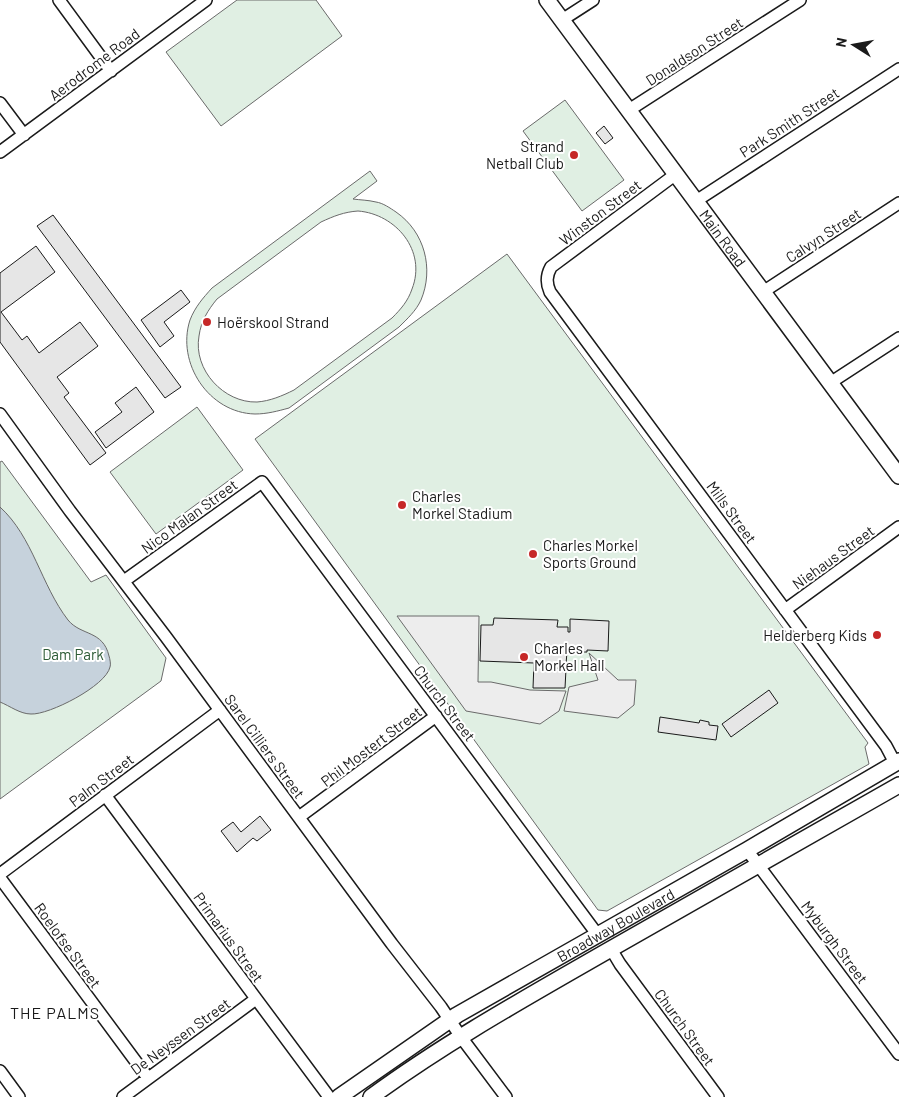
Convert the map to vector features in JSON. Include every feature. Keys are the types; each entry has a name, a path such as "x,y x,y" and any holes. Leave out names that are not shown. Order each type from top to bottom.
{"main road":[{"name":"Main Road","path":"547,0 898,474"},
{"name":"Broadway Boulevard","path":"339,1097 450,1020 897,762"},
{"name":"Broadway Boulevard","path":"371,1097 462,1037 611,949 899,785"}],"street":[{"path":"59,0 111,71"},
{"path":"562,20 593,0"},
{"name":"Donaldson Street","path":"629,110 800,0"},
{"name":"Aerodrome Road","path":"0,152 111,71 199,2"},
{"name":"Park Smith Street","path":"696,201 899,69"},
{"path":"0,103 24,135"},
{"name":"Winston Street","path":"547,278 551,267 676,174"},
{"name":"Calvyn Street","path":"763,292 899,203"},
{"name":"Mills Street","path":"547,278 547,286 550,292 897,762"},
{"path":"830,383 899,338"},
{"name":"Sarel Cilliers Street","path":"0,414 506,1097"},
{"name":"Nico Malan Street","path":"124,581 262,482 269,490"},
{"name":"Church Street","path":"269,490 598,934"},
{"name":"Niehaus Street","path":"785,610 899,527"},
{"name":"Palm Street","path":"0,874 220,710"},
{"name":"Phil Mostert Street","path":"299,817 436,716"},
{"name":"Primarius Street","path":"106,794 329,1097"},
{"name":"Myburgh Street","path":"747,850 899,1054"},
{"name":"Roelofse Street","path":"0,878 148,1078"},
{"name":"Church Street","path":"611,949 718,1097"},
{"name":"De Neyssen Street","path":"123,1097 256,998"},
{"path":"0,1071 19,1097"}],"green space":[{"path":"237,0 316,0 342,36 221,126 166,52"},
{"name":"Strand Netball Club","path":"565,100 624,180 582,211 523,131"},
{"path":"370,171 377,181 353,199 381,203 406,220 420,240 426,264 427,276 421,300 414,311 399,327 289,408 264,413 255,414 238,411 223,405 200,383 192,368 188,353 187,336 190,320 202,299 212,288","holes":["358,211 385,219 396,227 412,248 416,275 412,289 401,308 392,318 294,390 257,402 245,401 223,391 206,372 198,349 201,325 217,299 321,222 348,212"]},
{"name":"Charles Morkel Sports Ground","path":"507,254 868,743 865,747 869,764 607,911 598,910 255,439"},
{"path":"197,407 243,470 156,534 110,472"},
{"name":"Dam Park","path":"2,461 91,582 106,575 166,658 161,681 0,799 0,462"}],"shaded area":[{"path":"0,507 21,532 51,592 68,620 79,629 97,637 106,648 110,660 110,666 106,675 99,682 63,705 39,713 23,713 0,702"},
{"path":"397,616 479,616 478,682 491,682 530,690 566,691 559,711 540,724 466,711"},
{"path":"589,653 618,680 636,680 634,705 618,718 564,711 569,687 598,680"}],"building":[{"path":"604,126 613,138 605,144 596,133"},
{"path":"53,215 181,387 165,398 37,226"},
{"path":"36,246 55,272 1,312 22,340 27,336 39,353 80,322 98,346 57,377 69,393 64,397 106,453 90,465 0,342 0,273"},
{"path":"181,290 190,302 164,322 174,336 160,347 141,320"},
{"path":"136,387 154,412 106,448 95,432 122,412 115,403"},
{"name":"Charles Morkel Hall","path":"494,618 558,620 557,627 568,627 568,632 570,632 570,619 609,621 608,651 587,650 587,652 567,652 566,664 556,663 556,668 566,669 565,688 533,688 534,663 480,661 481,625 493,625"},
{"path":"769,690 778,703 731,737 722,724"},
{"path":"660,717 699,723 700,720 709,722 709,725 718,726 716,740 658,732"},
{"path":"260,816 271,830 257,841 253,838 237,852 221,831 233,822 241,832"}],"place":[{"name":"Strand Netball Club","path":"574,155"},
{"name":"Hoërskool Strand","path":"207,322"},
{"name":"Charles Morkel Stadium","path":"402,505"},
{"name":"Charles Morkel Sports Ground","path":"533,554"},
{"name":"Helderberg Kids","path":"877,635"},
{"name":"Charles Morkel Hall","path":"524,657"}],"district":[{"name":"THE PALMS","path":"55,1012"}]}
